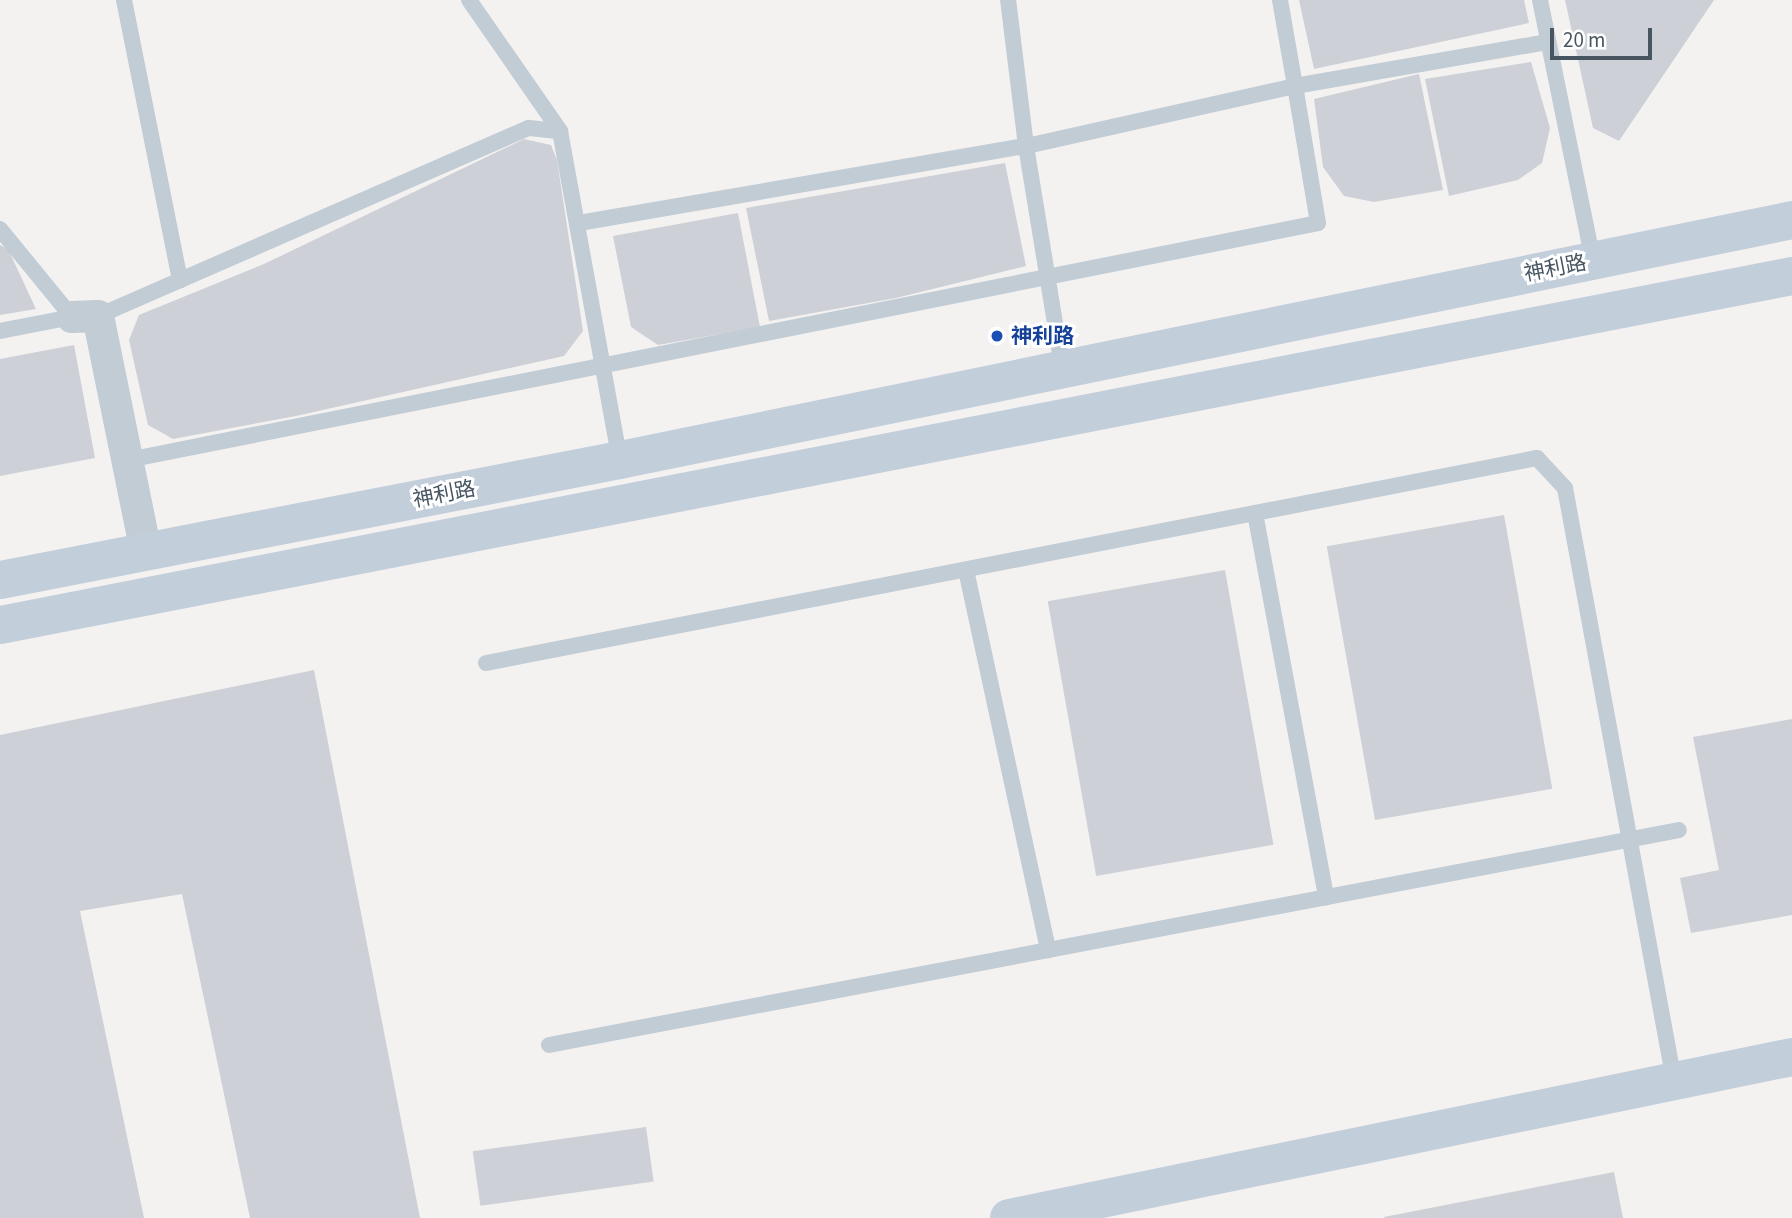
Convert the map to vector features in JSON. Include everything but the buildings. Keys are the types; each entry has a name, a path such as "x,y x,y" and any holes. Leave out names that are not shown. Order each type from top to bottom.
{"main road":[{"name":"神利路","path":"0,580 620,460 1062,367 1792,220"},
{"path":"0,625 1792,276"},
{"path":"1009,1218 1792,1057"}],"street":[{"path":"85,316 128,460 146,551"}],"lane":[{"path":"124,0 180,280"},
{"path":"469,0 560,131 579,223 620,460"},
{"path":"1007,0 1046,280 1062,367"},
{"path":"128,460 1046,280 1318,223 1279,0"},
{"path":"1540,0 1593,260"},
{"path":"579,223 1026,146 1295,86 1548,42"},
{"path":"0,331 85,316 180,280 529,128 560,131"},
{"path":"0,229 85,316"},
{"path":"486,663 1537,458 1565,488 1674,1081"},
{"path":"1255,513 1326,897"},
{"path":"966,569 1048,950"},
{"path":"549,1045 1679,830"}],"place":[{"name":"神利路","path":"997,336"}]}
